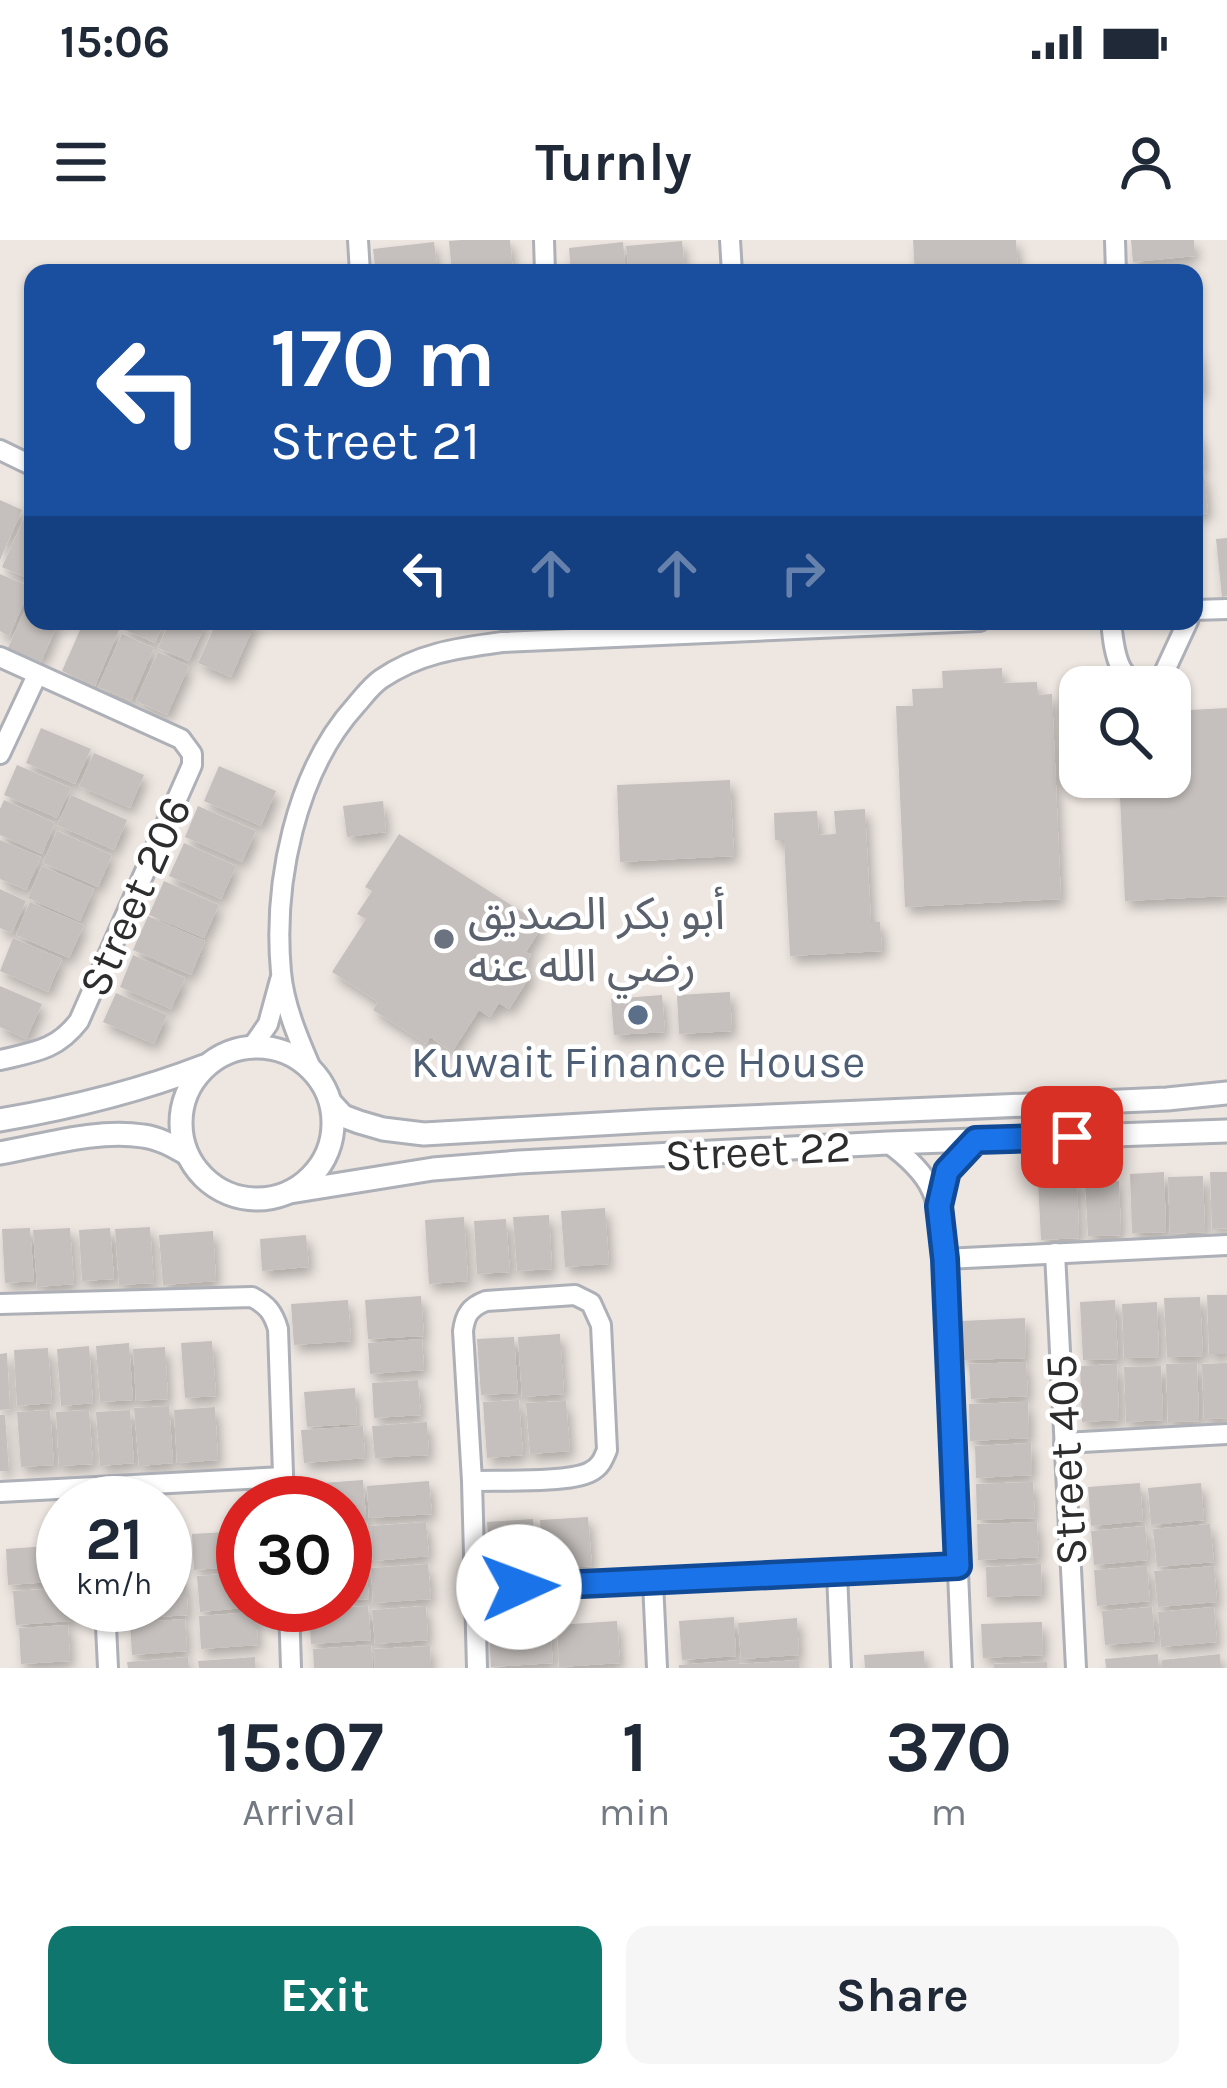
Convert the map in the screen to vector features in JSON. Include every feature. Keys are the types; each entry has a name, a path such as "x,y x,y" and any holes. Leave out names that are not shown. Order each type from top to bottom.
{"street":[{"path":"252,1047 268,1024 281,975 287,848 304,794 324,748 377,682 414,660 447,649 502,642 775,630"},
{"path":"1112,630 1122,670 1143,685 1158,682 1185,630"},
{"name":"Street 206","path":"0,657 181,740 192,754 192,765 79,1021 52,1047 0,1060"},
{"path":"0,754 37,675"},
{"path":"210,1064 193,1082 183,1105 181,1130 187,1154 200,1175 219,1190 242,1198 267,1199 290,1192 312,1177 327,1156 334,1130 332,1104 298,1039 281,975"},
{"path":"0,1120 71,1108 162,1082 252,1047 284,1052 311,1068"},
{"name":"Street 22","path":"332,1104 343,1116 359,1122 424,1134 1227,1093"},
{"name":"Street 22","path":"290,1192 434,1169 519,1162 1227,1131"},
{"path":"0,1153 97,1137 142,1135 168,1142 187,1154"},
{"path":"939,1206 947,1171 976,1140"},
{"path":"889,1143 927,1178 939,1206 962,1668"},
{"path":"945,1259 1227,1245"},
{"name":"Street 405","path":"1055,1253 1076,1668"},
{"path":"472,1481 578,1477 603,1461 607,1450 602,1325 591,1303 575,1295 486,1301 469,1310 463,1331 477,1668"},
{"path":"0,1304 252,1297 265,1304 278,1329 283,1476"},
{"path":"1064,1443 1227,1434"},
{"path":"0,1492 36,1493"},
{"path":"475,1589 958,1566"},
{"path":"837,1573 841,1668"},
{"path":"653,1582 657,1668"},
{"path":"106,1632 108,1668"},
{"path":"290,1632 291,1668"}],"building":[{"path":"510,240 512,264 451,264 449,241"},
{"path":"913,240 1016,240 1017,264 914,264"},
{"path":"1131,240 1194,240 1195,256 1133,262"},
{"path":"682,241 684,264 628,264 626,246"},
{"path":"434,242 437,264 375,264 373,249"},
{"path":"623,242 625,264 570,264 569,248"},
{"path":"1203,474 1208,513 1203,514"},
{"path":"0,500 22,510 0,560"},
{"path":"24,518 24,577 2,567"},
{"path":"1227,538 1227,596 1222,597 1216,539"},
{"path":"0,574 24,584 24,603 9,636 0,631"},
{"path":"24,612 24,630 55,630 41,662 8,648"},
{"path":"80,630 119,630 95,686 62,671"},
{"path":"125,630 160,630 155,643"},
{"path":"166,630 203,630 189,661 158,648"},
{"path":"213,630 252,630 231,677 198,663"},
{"path":"122,634 154,648 131,701 98,687"},
{"path":"158,652 189,666 167,715 136,701"},
{"path":"1002,668 1003,683 1037,682 1038,695 1052,694 1061,899 905,907 896,706 913,706 912,689 943,688 942,671"},
{"path":"1227,708 1227,896 1125,901 1120,798 1191,798 1191,710"},
{"path":"41,728 91,749 75,784 26,763"},
{"path":"94,753 144,775 130,808 79,786"},
{"path":"17,765 71,788 57,818 4,795"},
{"path":"219,766 276,791 261,826 204,801"},
{"path":"730,780 734,856 620,862 617,785"},
{"path":"71,795 127,820 114,850 57,825"},
{"path":"4,800 55,823 42,854 0,835"},
{"path":"383,801 386,832 347,837 343,806"},
{"path":"198,806 256,831 242,862 185,837"},
{"path":"865,809 871,922 880,922 882,951 790,956 784,840 775,840 774,813 817,811 819,835 836,834 834,811"},
{"path":"57,831 112,855 98,887 43,863"},
{"name":"أبو بكر الصديق رضي الله عنه","path":"399,834 543,925 526,952 531,955 524,966 533,972 509,1009 499,1003 490,1017 479,1010 452,1052 430,1037 426,1044 373,1010 378,1002 332,972 366,919 357,914 372,891 365,887"},
{"path":"0,840 41,857 26,890 0,879"},
{"path":"184,843 236,866 221,899 169,876"},
{"path":"42,866 94,889 80,921 28,898"},
{"path":"164,881 219,905 204,938 149,915"},
{"path":"0,889 26,901 12,933 0,928"},
{"path":"30,902 84,925 69,958 16,935"},
{"path":"148,916 205,941 191,975 133,950"},
{"path":"13,938 62,959 48,992 0,971"},
{"path":"133,955 185,978 171,1009 120,987"},
{"path":"0,986 42,1004 26,1039 0,1027"},
{"path":"730,992 732,1031 679,1034 677,995"},
{"path":"116,993 167,1015 154,1044 103,1022"},
{"name":"Kuwait Finance House","path":"662,995 665,1032 614,1035 611,999"},
{"path":"1164,1172 1166,1232 1132,1233 1130,1174"},
{"path":"1210,1172 1227,1172 1227,1228 1212,1229"},
{"path":"1203,1176 1205,1232 1170,1234 1168,1177"},
{"path":"1077,1179 1079,1238 1041,1240 1038,1181"},
{"path":"1119,1181 1121,1235 1088,1236 1085,1182"},
{"path":"605,1208 609,1264 565,1267 561,1211"},
{"path":"549,1215 552,1269 517,1271 513,1217"},
{"path":"464,1217 468,1281 429,1284 425,1220"},
{"path":"506,1219 510,1272 477,1274 474,1221"},
{"path":"150,1227 154,1283 119,1285 115,1229"},
{"path":"30,1228 34,1281 5,1283 2,1229"},
{"path":"70,1228 74,1284 37,1287 33,1230"},
{"path":"110,1228 114,1279 82,1281 79,1230"},
{"path":"213,1231 216,1281 163,1285 159,1235"},
{"path":"306,1235 309,1267 262,1271 260,1239"},
{"path":"1207,1295 1227,1295 1227,1354 1209,1354"},
{"path":"421,1296 424,1336 368,1339 365,1300"},
{"path":"1200,1297 1203,1356 1167,1357 1164,1298"},
{"path":"348,1300 351,1341 294,1345 291,1304"},
{"path":"1115,1300 1118,1359 1083,1360 1080,1302"},
{"path":"1157,1302 1159,1357 1124,1358 1122,1304"},
{"path":"1025,1318 1026,1358 963,1360 961,1321"},
{"path":"560,1334 564,1394 522,1397 518,1337"},
{"path":"514,1337 518,1393 481,1395 477,1339"},
{"path":"422,1339 424,1370 370,1374 368,1343"},
{"path":"212,1341 216,1396 185,1398 181,1343"},
{"path":"129,1343 133,1400 100,1402 96,1346"},
{"path":"89,1346 93,1403 61,1406 57,1349"},
{"path":"165,1347 168,1399 136,1401 133,1349"},
{"path":"48,1348 52,1403 17,1406 14,1350"},
{"path":"7,1353 10,1409 0,1410 0,1354"},
{"path":"1026,1362 1028,1396 971,1399 969,1364"},
{"path":"1197,1363 1199,1421 1168,1422 1166,1364"},
{"path":"1227,1363 1227,1418 1204,1419 1202,1364"},
{"path":"1117,1364 1119,1420 1082,1422 1080,1366"},
{"path":"1161,1366 1163,1420 1126,1422 1124,1367"},
{"path":"418,1380 421,1415 374,1418 372,1383"},
{"path":"355,1388 357,1424 307,1427 304,1392"},
{"path":"519,1400 523,1455 487,1458 483,1402"},
{"path":"566,1401 570,1451 530,1454 526,1403"},
{"path":"1028,1402 1029,1438 970,1441 969,1404"},
{"path":"169,1406 173,1463 139,1466 134,1408"},
{"path":"215,1407 218,1460 177,1463 174,1410"},
{"path":"50,1410 54,1465 21,1467 17,1412"},
{"path":"89,1410 93,1464 59,1466 56,1412"},
{"path":"130,1410 134,1463 100,1466 96,1412"},
{"path":"0,1415 5,1415 9,1471 0,1471"},
{"path":"427,1422 429,1455 375,1458 372,1426"},
{"path":"363,1426 365,1458 304,1463 301,1430"},
{"path":"1031,1443 1032,1475 976,1478 975,1446"},
{"path":"429,1481 432,1514 372,1518 372,1486"},
{"path":"1033,1482 1035,1518 977,1520 976,1484"},
{"path":"1140,1483 1143,1521 1091,1526 1088,1487"},
{"path":"1201,1483 1204,1520 1151,1525 1148,1488"},
{"path":"588,1517 592,1566 543,1570 540,1520"},
{"path":"533,1519 537,1571 491,1574 487,1522"},
{"path":"426,1522 429,1556 373,1561 372,1526"},
{"path":"1037,1522 1039,1557 978,1560 977,1524"},
{"path":"1210,1524 1214,1562 1157,1567 1153,1529"},
{"path":"1145,1526 1148,1560 1094,1565 1091,1531"},
{"path":"216,1533 216,1568 194,1570 192,1534"},
{"path":"36,1547 36,1583 8,1585 6,1549"},
{"path":"428,1564 431,1599 373,1603 372,1568"},
{"path":"1041,1564 1042,1595 987,1597 986,1567"},
{"path":"1147,1566 1150,1601 1097,1606 1094,1570"},
{"path":"1214,1566 1217,1602 1158,1607 1154,1571"},
{"path":"216,1575 216,1611 200,1612 197,1576"},
{"path":"36,1590 36,1624 16,1625 13,1591"},
{"path":"426,1606 428,1640 375,1644 372,1610"},
{"path":"1152,1607 1155,1641 1105,1645 1102,1611"},
{"path":"1214,1607 1217,1642 1161,1647 1158,1612"},
{"path":"216,1615 216,1632 257,1632 258,1645 201,1649 199,1616"},
{"path":"734,1617 736,1656 682,1660 679,1621"},
{"path":"797,1618 799,1655 741,1659 738,1623"},
{"path":"617,1621 620,1663 559,1667 557,1625"},
{"path":"1042,1622 1043,1655 983,1658 981,1624"},
{"path":"550,1627 553,1663 491,1667 489,1631"},
{"path":"19,1628 68,1632 70,1661 21,1664"},
{"path":"131,1632 186,1632 187,1651 132,1655"},
{"path":"310,1632 370,1632 371,1640 311,1644"},
{"path":"371,1645 373,1668 314,1668 313,1649"},
{"path":"430,1646 431,1668 375,1668 374,1649"},
{"path":"924,1651 925,1668 865,1668 864,1655"},
{"path":"1158,1654 1159,1668 1106,1668 1105,1659"},
{"path":"1220,1654 1221,1668 1162,1668 1162,1660"},
{"path":"188,1657 189,1668 128,1668 127,1662"},
{"path":"255,1657 255,1668 199,1668 198,1661"},
{"path":"739,1660 739,1664 799,1660 799,1668 679,1668 679,1665"},
{"path":"1047,1662 1047,1668 994,1668 994,1664"}],"place":[{"name":"أبو بكر الصديق رضي الله عنه","path":"444,939"},
{"name":"Kuwait Finance House","path":"638,1015"}],"route":[{"path":"519,1587 958,1566 939,1206 947,1171 976,1140 1072,1137"}]}
